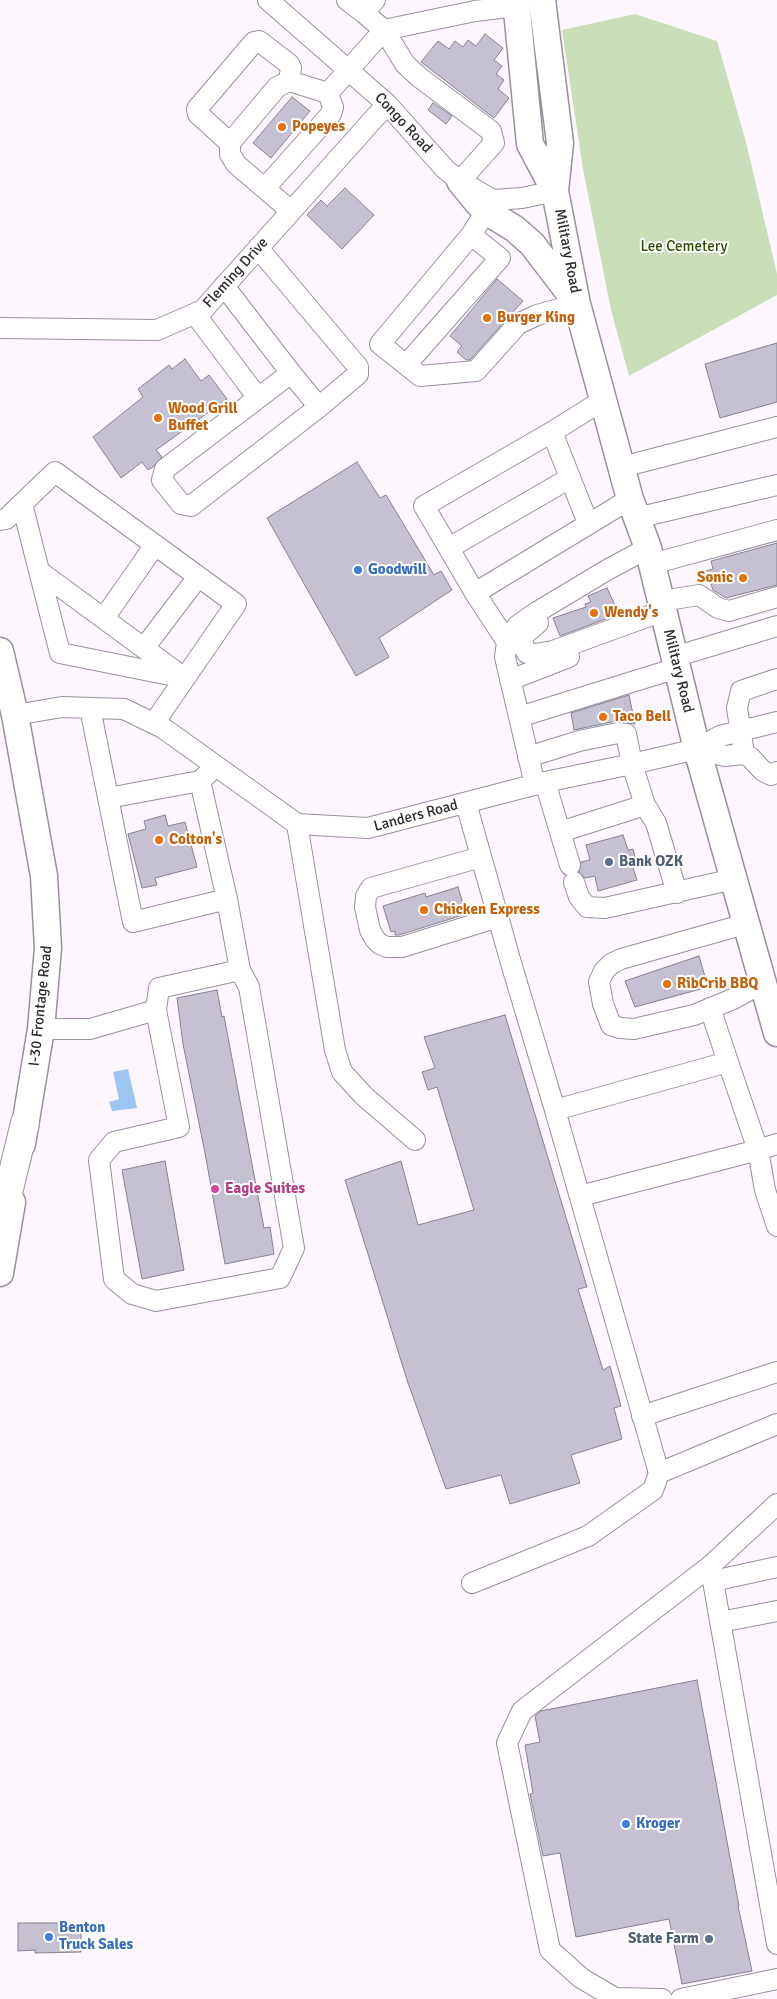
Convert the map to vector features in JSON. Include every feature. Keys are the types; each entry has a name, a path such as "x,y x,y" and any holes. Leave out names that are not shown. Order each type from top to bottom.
{"highway":[{"path":"0,1226 25,1123"}],"main road":[{"name":"Military Road","path":"542,0 560,143 555,191 577,304 633,509 650,556 697,748 777,1033"},
{"name":"Military Road","path":"516,3 530,144 555,191"},
{"path":"460,182 532,244 577,304"},
{"name":"I-30 Frontage Road","path":"0,651 15,715 44,876 48,948 41,1029 0,1273"}],"street":[{"name":"Congo Road","path":"268,0 387,104 445,169 460,182"},
{"path":"348,0 370,7 405,64 419,77 490,130 494,143 460,182"},
{"path":"230,143 198,114 197,109 254,42 259,41 292,68 290,81 245,141 240,152 249,166 259,168 269,167 330,97 348,70 384,30 474,6 516,3"},
{"path":"291,211 236,164 230,154 230,143 278,87 290,81 330,97"},
{"path":"265,188 331,114 333,107 330,97"},
{"name":"Fleming Drive","path":"0,328 157,330 204,310 387,104"},
{"path":"555,191 489,205 467,240 380,344 420,376 476,371 518,324 538,315 577,304"},
{"path":"406,365 500,258 467,240"},
{"path":"258,248 358,367 358,374 319,407 191,506 181,504 162,480 165,469 291,372"},
{"path":"224,286 319,407"},
{"path":"195,314 258,398"},
{"path":"507,642 475,593 424,506 552,432 603,400"},
{"path":"622,467 777,427"},
{"path":"552,432 588,523"},
{"path":"0,520 6,519 55,472 236,604 154,723"},
{"path":"449,548 570,478"},
{"path":"475,593 588,523 633,509 777,485"},
{"path":"22,504 60,653 185,678"},
{"path":"734,879 605,908 587,907 579,898 560,832 528,757 505,657 507,642 516,626 563,596 650,556 777,530"},
{"path":"104,618 155,545"},
{"path":"40,572 185,678"},
{"path":"144,648 198,576"},
{"path":"510,680 700,595 718,608 729,611 777,597"},
{"path":"563,596 552,612 524,634 522,644 527,653 535,654 552,651 663,611"},
{"path":"519,717 777,626"},
{"path":"744,754 737,708 741,691 777,679"},
{"path":"15,715 62,707 124,708 163,728 297,824 335,1050 342,1072 364,1096 415,1140"},
{"path":"90,708 133,922 228,899"},
{"name":"Landers Road","path":"297,824 368,828 540,784 697,748 720,736 777,722"},
{"path":"528,757 579,741 618,732 626,734 632,764 645,805 656,823 677,893"},
{"path":"697,748 725,756 744,754 750,757 762,771 771,774 777,772"},
{"path":"108,798 200,781 215,767"},
{"path":"200,781 228,899 240,970 249,987 294,1248 280,1278 156,1301 132,1294 114,1278 99,1160 114,1142 179,1127 156,1010 159,988 240,970"},
{"path":"466,803 659,1474 653,1490 588,1536 472,1583"},
{"path":"560,832 645,805"},
{"path":"481,857 371,888 366,896 365,907 370,930 380,944 387,947 402,948 498,917"},
{"path":"745,924 621,959 608,967 599,982 603,1004 611,1025 634,1029 694,1015 733,999 762,983"},
{"path":"710,1008 758,1150 765,1190 777,1226"},
{"path":"41,1029 90,1029 156,1010"},
{"path":"555,1110 728,1062"},
{"path":"580,1196 777,1144"},
{"path":"642,1416 777,1372"},
{"path":"659,1474 777,1424"},
{"path":"662,1999 615,1998 580,1978 550,1950 507,1743 522,1711 711,1574 776,1510"},
{"path":"711,1574 777,1567"},
{"path":"711,1574 769,1856 777,1944"},
{"path":"720,1622 777,1611"},
{"path":"681,1999 777,1980"}],"green space":[{"name":"Lee Cemetery","path":"635,14 717,41 746,142 777,274 777,295 629,376 611,310 583,169 562,30"}],"water":[{"path":"128,1069 137,1108 112,1111 109,1102 119,1099 113,1072"}],"building":[{"path":"485,34 503,48 494,60 502,66 496,74 504,80 498,89 509,98 494,118 421,62 438,41 449,49 455,41 463,47 468,40 476,46"},
{"name":"Popeyes","path":"292,97 310,111 271,158 253,143"},
{"path":"433,103 452,116 446,124 428,110"},
{"path":"345,188 374,215 342,249 307,215 321,200 327,206"},
{"name":"Burger King","path":"497,279 523,301 470,360 466,360 457,352 462,346 450,336"},
{"path":"777,343 777,402 720,418 705,364"},
{"name":"Wood Grill Buffet","path":"185,359 201,381 209,375 227,399 156,450 162,457 153,467 148,470 142,462 121,478 93,437 143,397 138,389 169,365 172,369"},
{"name":"Goodwill","path":"357,462 380,498 386,495 434,575 441,571 452,590 379,638 389,657 356,676 267,518"},
{"name":"Sonic","path":"777,543 777,585 726,598 713,590 706,571 713,569 711,561"},
{"name":"Wendy's","path":"607,588 619,614 560,636 553,618 586,607 585,604 591,602 588,596"},
{"name":"Taco Bell","path":"629,695 635,724 616,721 574,730 571,713"},
{"path":"165,815 168,826 185,822 197,867 155,878 157,885 142,888 128,834 146,829 144,821"},
{"name":"Bank OZK","path":"623,835 628,850 633,849 637,864 632,865 637,880 598,891 595,876 585,878 579,872 581,862 590,860 586,845"},
{"name":"Chicken Express","path":"458,887 466,914 399,935 395,935 395,931 391,932 383,906 425,893 426,897"},
{"name":"RibCrib BBQ","path":"699,956 708,987 635,1007 625,981"},
{"path":"217,990 222,1017 224,1016 264,1228 270,1227 274,1254 225,1264 183,1044 177,998"},
{"path":"505,1015 587,1287 578,1289 603,1370 610,1366 621,1406 614,1408 622,1439 571,1455 580,1483 510,1504 501,1475 446,1489 407,1380 345,1180 401,1161 418,1225 474,1210 437,1087 428,1090 422,1072 435,1068 424,1037"},
{"path":"165,1161 184,1270 142,1279 122,1170"},
{"name":"Kroger","path":"697,1680 738,1906 752,1971 682,1984 669,1919 576,1937 560,1853 543,1856 530,1794 533,1793 525,1745 540,1742 535,1716 541,1711"},
{"name":"Benton Truck Sales","path":"18,1923 81,1923 81,1952 35,1953 35,1950 18,1951"}],"place":[{"name":"Popeyes","path":"282,127"},
{"name":"Burger King","path":"487,318"},
{"name":"Wood Grill Buffet","path":"158,418"},
{"name":"Goodwill","path":"358,570"},
{"name":"Sonic","path":"743,578"},
{"name":"Wendy's","path":"594,613"},
{"name":"Taco Bell","path":"603,717"},
{"name":"Colton's","path":"159,840"},
{"name":"Bank OZK","path":"609,862"},
{"name":"Chicken Express","path":"424,910"},
{"name":"RibCrib BBQ","path":"667,984"},
{"name":"Eagle Suites","path":"215,1189"},
{"name":"Kroger","path":"626,1824"},
{"name":"Benton Truck Sales","path":"49,1937"},
{"name":"State Farm","path":"709,1939"}]}
